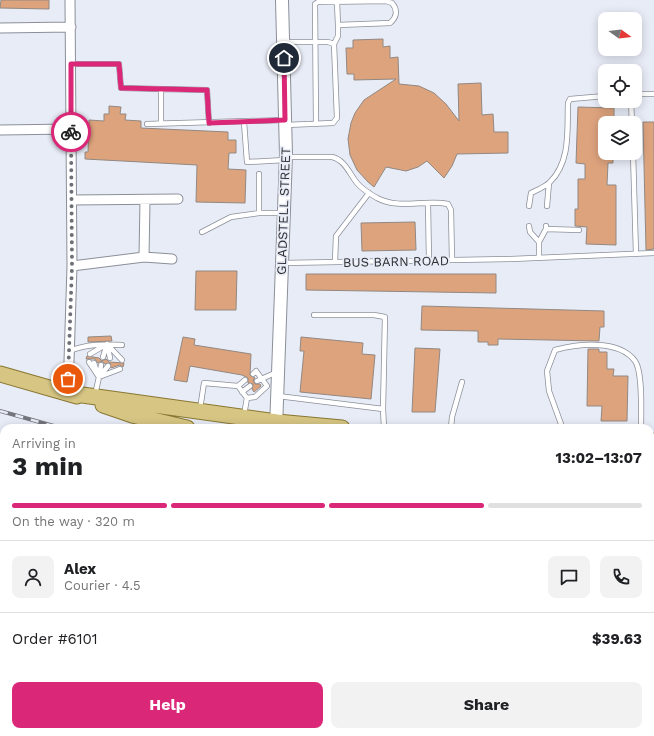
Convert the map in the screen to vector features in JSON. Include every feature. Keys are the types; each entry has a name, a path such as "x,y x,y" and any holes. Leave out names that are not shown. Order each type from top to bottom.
{"main road":[{"path":"0,374 68,393 132,415 170,424"},
{"path":"68,393 243,417 273,424"}],"street":[{"path":"68,393 72,266 70,0"},
{"name":"GLADSTELL STREET","path":"277,424 281,263 286,158 282,0"},
{"path":"0,28 71,28"},
{"path":"0,130 71,129"},
{"path":"72,200 178,199"},
{"path":"144,257 145,200"},
{"path":"72,266 144,257 172,258"}],"lane":[{"path":"316,124 314,42 315,4 318,2 386,0 392,3 396,12 394,18 387,24 338,25"},
{"path":"147,124 244,122 333,123 337,118 334,44 338,36 337,2"},
{"path":"283,42 328,42 334,44"},
{"path":"71,64 119,64 121,88 207,90 209,123"},
{"path":"161,89 161,124"},
{"path":"642,94 654,94"},
{"path":"529,206 531,193 549,183 563,164 566,150 568,103 570,99 598,97"},
{"path":"244,122 247,162 286,158 332,157 338,159 369,194 382,200 392,203 445,204 450,206 452,260"},
{"path":"632,160 636,254"},
{"path":"259,174 259,213"},
{"path":"547,206 549,183"},
{"path":"336,262 336,236 369,194"},
{"path":"428,204 429,260"},
{"path":"202,232 231,217 259,213 283,213"},
{"path":"529,226 530,232 539,242"},
{"path":"539,258 539,242 546,227 579,230"},
{"name":"BUS BARN ROAD","path":"281,263 511,259 654,253"},
{"path":"314,315 374,315 385,317 384,424"},
{"path":"93,355 107,344"},
{"path":"103,357 107,344"},
{"path":"107,344 110,358"},
{"path":"107,344 116,359"},
{"path":"107,344 122,360"},
{"path":"69,351 83,346 107,344 122,346"},
{"path":"561,424 549,391 547,371 555,350 578,344 621,348 636,362 642,395 641,424"},
{"path":"88,362 99,377"},
{"path":"94,363 99,377"},
{"path":"94,397 101,365"},
{"path":"99,377 108,366"},
{"path":"99,377 114,367"},
{"path":"99,377 120,369"},
{"path":"247,398 255,397 267,386 260,380 256,370 252,374"},
{"path":"260,380 279,372"},
{"path":"199,411 204,383 238,386 246,380"},
{"path":"451,424 462,382"},
{"path":"238,386 247,398"},
{"path":"242,392 250,386"},
{"path":"278,396 383,409"},
{"path":"243,417 247,398"}],"building":[{"path":"1,0 49,0 49,9 0,8"},
{"path":"383,39 383,47 390,46 390,58 398,57 399,84 419,86 434,93 446,104 459,121 458,84 481,83 482,115 493,114 494,132 508,132 508,153 457,154 452,166 444,178 427,161 418,167 406,171 386,167 374,187 368,182 357,170 350,155 348,139 351,123 355,113 364,100 396,79 354,80 354,74 347,74 346,48 353,48 353,40"},
{"path":"109,106 121,107 120,114 126,114 125,120 141,121 141,128 228,132 228,140 236,140 236,153 229,153 228,169 246,170 245,203 196,202 197,165 85,159 85,152 88,152 89,120 104,121 104,114 109,114"},
{"path":"578,107 614,108 614,116 598,116 598,160 613,160 613,163 608,163 607,185 616,185 616,245 586,244 587,227 575,226 575,209 578,209 578,179 585,179 585,164 576,163"},
{"path":"643,122 654,122 654,249 646,250"},
{"path":"415,222 416,250 362,251 361,223"},
{"path":"196,271 237,271 236,310 195,310"},
{"path":"306,274 496,274 496,293 306,290"},
{"path":"422,306 604,311 604,327 600,327 599,341 498,339 498,345 488,345 488,342 478,342 478,331 421,330"},
{"path":"111,336 112,341 88,342 88,337"},
{"path":"183,337 195,339 194,345 251,354 250,375 255,378 253,380 255,384 260,384 261,386 254,392 252,389 253,384 248,383 248,378 242,375 190,366 187,382 174,380"},
{"path":"301,337 363,343 362,354 375,355 371,399 300,392 304,351 300,351"},
{"path":"415,348 440,349 435,412 412,412"},
{"path":"588,349 599,349 599,352 607,352 607,369 614,369 613,376 628,376 627,421 601,421 602,406 587,406"},
{"path":"87,356 99,358 102,361 106,359 109,362 124,363 123,367 120,365 111,368 110,363 105,364 101,361 98,363 95,359 86,359"}],"railway":[{"path":"0,411 47,424"}],"way so far":[{"path":"68,379 72,266 71,132"}],"route":[{"path":"71,132 71,64 119,64 121,88 207,90 209,123 285,120 284,58"}]}
